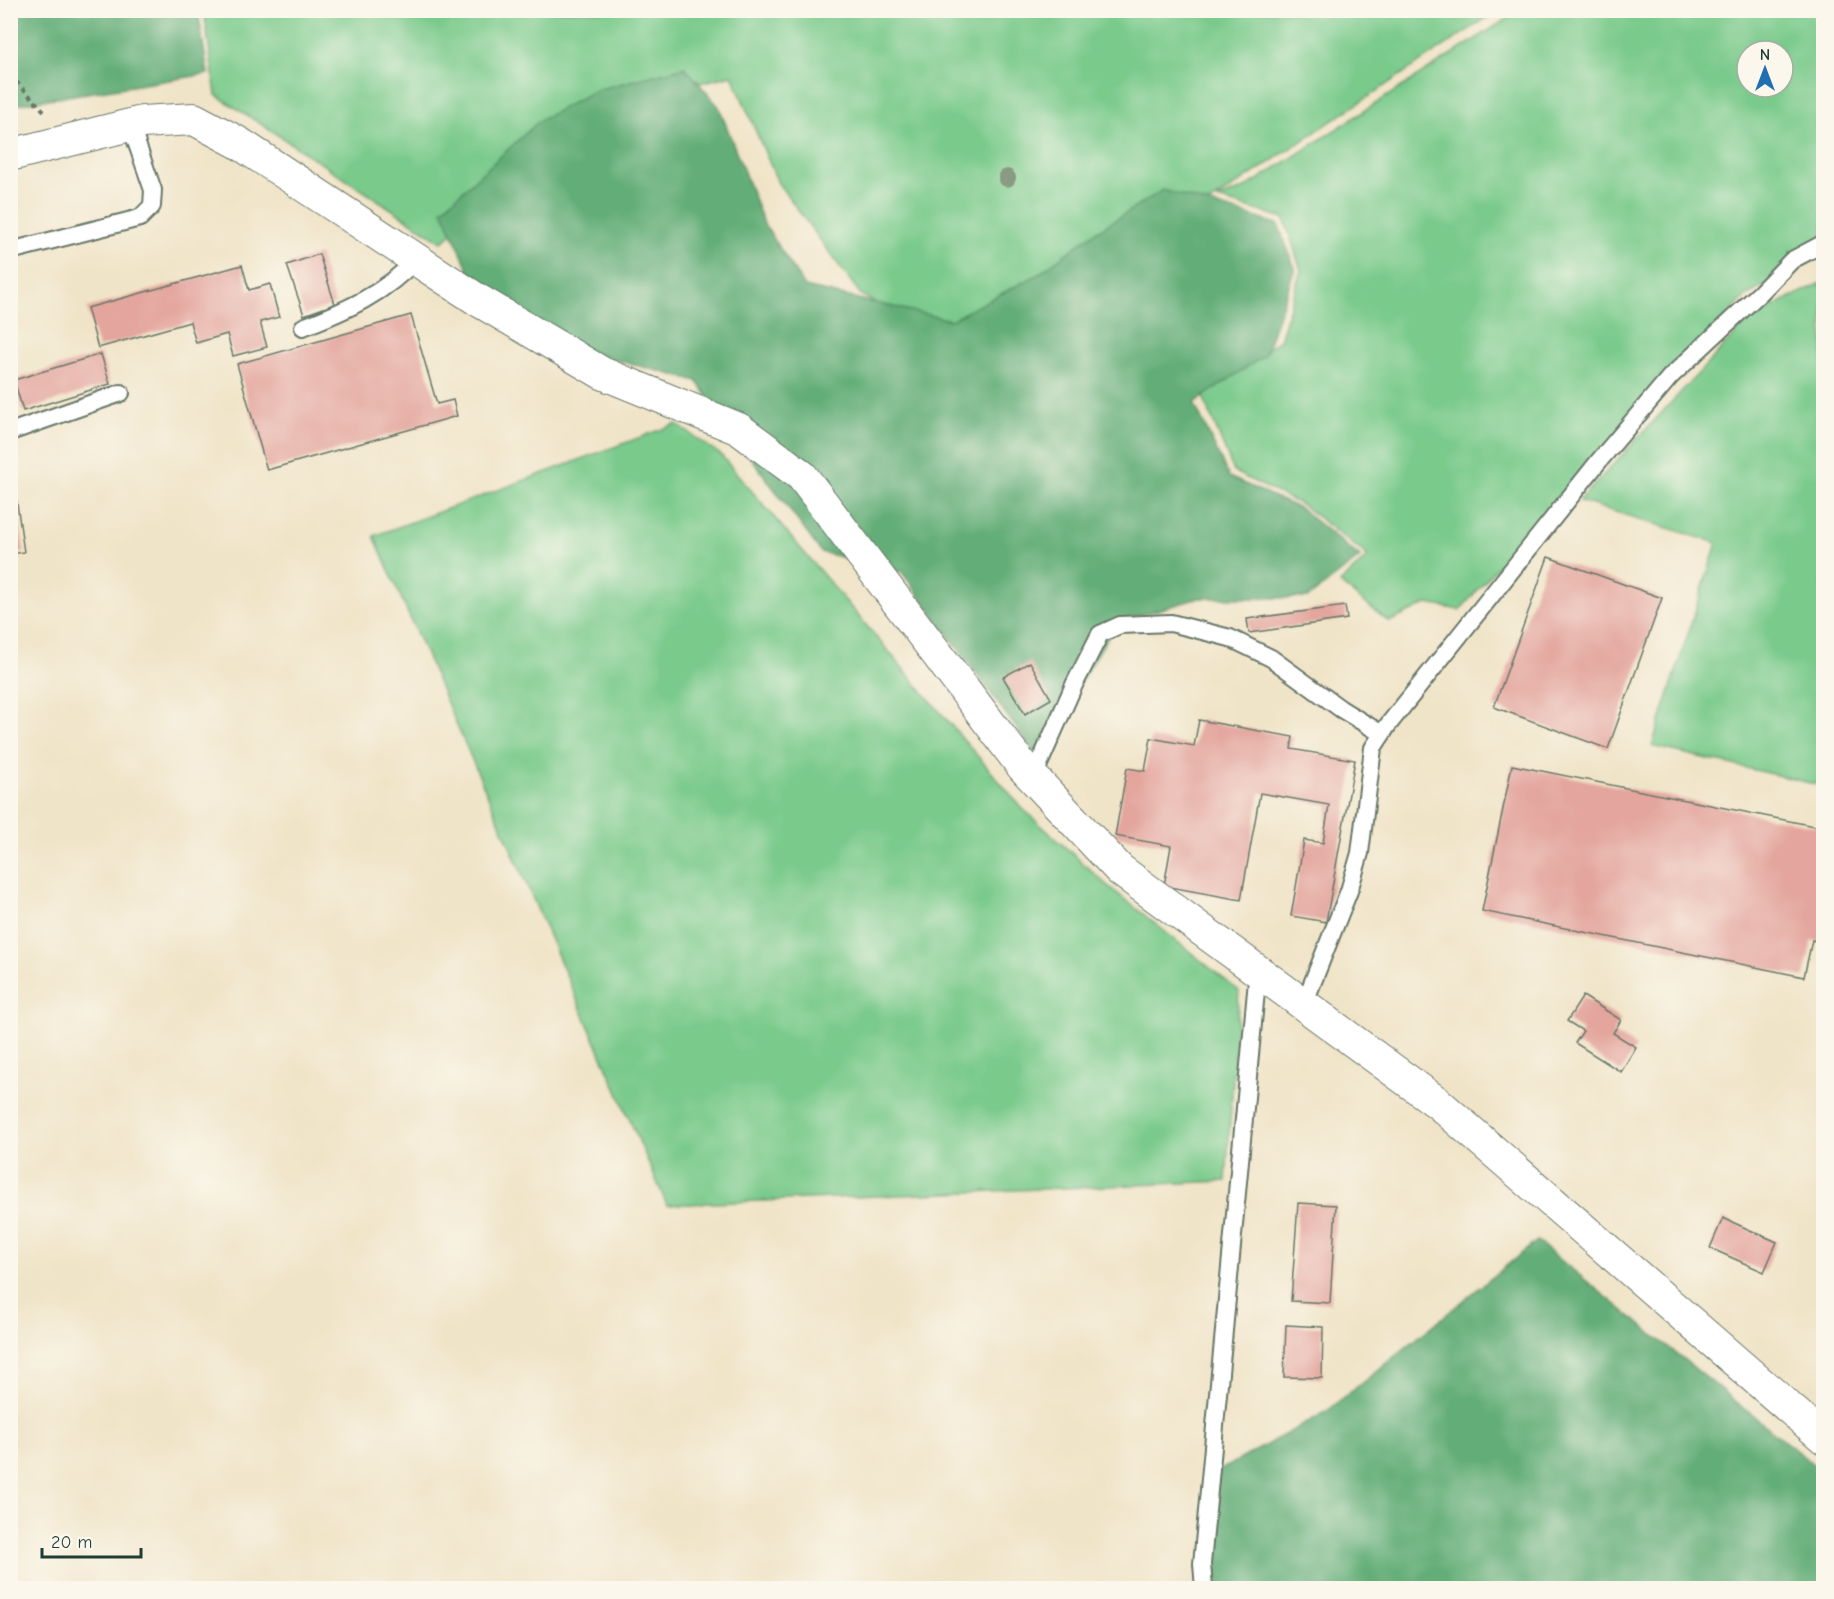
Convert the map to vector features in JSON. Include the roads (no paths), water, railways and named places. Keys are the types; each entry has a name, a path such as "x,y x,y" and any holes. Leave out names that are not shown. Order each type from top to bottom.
{"street":[{"path":"10,155 130,124 194,119 239,143 478,300 602,373 739,429 802,476 1033,778 1120,870 1438,1103 1824,1438"}],"lane":[{"path":"10,251 140,218 152,206 153,190 130,124"},
{"path":"1304,1004 1349,891 1360,853 1373,748 1382,734 1598,462 1670,377 1792,260 1824,243"},
{"path":"303,327 343,312 377,292 408,269 417,259"},
{"path":"10,432 121,393"},
{"path":"1033,778 1074,685 1100,634 1120,625 1171,623 1230,638 1271,658 1341,709 1382,734"},
{"path":"1204,1588 1202,1564 1258,970"}]}
